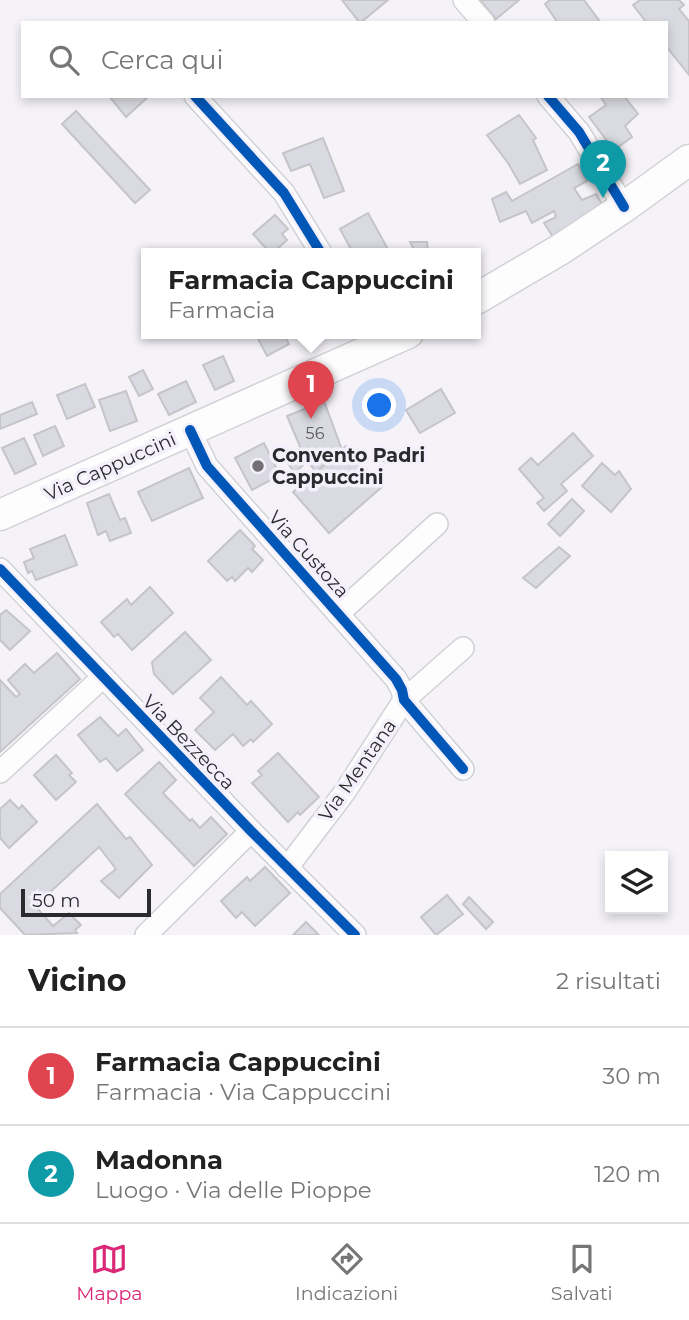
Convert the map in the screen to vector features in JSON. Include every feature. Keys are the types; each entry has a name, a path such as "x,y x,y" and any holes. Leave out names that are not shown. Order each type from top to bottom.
{"main road":[{"path":"481,296 561,249 689,160"},
{"name":"Via Cappuccini","path":"0,515 190,430 369,341"}],"street":[{"path":"464,0 482,21"},
{"path":"197,98 284,193 318,248"},
{"path":"550,98 579,132 624,207"},
{"name":"Via Custoza","path":"190,430 207,466 396,679 404,700 463,769"},
{"name":"Via Custoza","path":"338,614 437,524"},
{"name":"Via Bezzecca","path":"0,569 251,831 355,935"},
{"name":"Via Mentana","path":"287,867 344,793 404,700 463,648"},
{"path":"0,772 103,677"},
{"path":"147,935 251,831"}],"building":[{"path":"342,0 388,0 362,21 358,21"},
{"path":"480,0 519,0 496,19"},
{"path":"550,0 584,0 600,21 557,21 545,4"},
{"path":"640,0 679,0 684,5 679,9 689,21 689,75 668,49 668,21 645,21 633,5"},
{"path":"111,98 147,98 126,117"},
{"path":"601,98 626,98 638,114 625,126 632,137 614,150 589,117 606,105"},
{"path":"76,111 150,190 135,203 62,124"},
{"path":"519,115 536,138 533,140 547,170 520,184 487,135"},
{"path":"323,138 344,191 324,198 310,164 291,171 283,153"},
{"path":"578,164 587,181 574,188 582,200 596,194 603,206 553,237 544,223 556,217 554,211 532,223 526,211 500,222 492,199 506,192 512,201"},
{"path":"368,213 387,248 350,248 340,229"},
{"path":"275,215 288,229 282,234 287,240 278,248 266,248 253,234"},
{"path":"410,242 427,242 428,248 413,248"},
{"path":"258,339 286,339 289,344 267,356"},
{"path":"223,356 234,381 215,390 203,365"},
{"path":"143,370 153,389 139,396 129,377"},
{"path":"186,381 196,402 169,415 158,394"},
{"path":"85,384 95,407 67,419 57,395"},
{"path":"441,389 455,413 420,433 406,410"},
{"path":"126,391 137,421 110,431 99,400"},
{"path":"324,401 342,450 316,472 304,456 287,416"},
{"path":"32,402 37,414 0,429 0,415"},
{"path":"55,426 64,446 43,456 34,435"},
{"path":"573,433 593,456 561,484 567,491 544,511 537,503 544,498 519,469 531,458 538,465"},
{"path":"24,438 36,464 15,474 2,448"},
{"name":"Convento Padri Cappuccini","path":"264,443 280,475 252,490 235,458"},
{"path":"346,446 382,487 329,533 293,492"},
{"path":"381,450 395,454 388,464 379,458"},
{"path":"294,454 303,465 295,473 286,461"},
{"path":"602,463 615,475 619,471 631,489 611,512 582,486"},
{"path":"189,468 203,498 152,521 138,492"},
{"path":"109,494 120,520 125,518 131,533 110,541 106,531 98,535 87,503"},
{"path":"572,499 584,511 560,536 548,524"},
{"path":"240,530 255,546 252,549 263,560 252,572 248,568 235,581 232,577 227,581 208,561"},
{"path":"65,535 77,565 36,580 32,571 28,573 24,562 34,558 30,549"},
{"path":"559,547 570,556 536,588 523,578"},
{"path":"150,587 173,613 132,650 118,634 114,637 101,622 127,599 131,605"},
{"path":"6,610 30,631 10,650 0,640 0,615"},
{"path":"185,632 211,660 173,694 154,674 152,662"},
{"path":"57,653 80,679 0,752 0,680 16,697 20,694 8,680 25,664 34,673"},
{"path":"221,677 247,705 251,701 272,724 253,742 251,739 243,746 233,734 215,750 195,730 214,712 200,698"},
{"path":"100,717 118,736 126,729 143,750 117,771 106,758 100,762 78,735"},
{"path":"278,753 319,797 288,822 252,783 262,775 258,771"},
{"path":"56,755 72,773 69,775 76,782 56,800 34,775"},
{"path":"159,762 176,780 163,793 200,828 211,817 227,834 194,866 125,794"},
{"path":"10,800 19,809 22,805 37,822 9,848 0,838 0,809"},
{"path":"97,804 126,839 130,837 152,865 119,898 101,881 116,869 99,847 35,906 53,926 69,913 81,925 75,930 77,933 25,935 0,908 0,894"},
{"path":"265,867 290,893 255,926 242,912 236,918 221,901 247,877 250,881"},
{"path":"447,895 463,914 436,935 421,917"},
{"path":"469,897 493,922 486,929 463,904"},
{"path":"306,922 319,935 293,935"}],"cycle path":[{"path":"197,98 284,193 318,248"},
{"path":"550,98 579,132 624,207"},
{"path":"190,430 207,466 396,679 404,700 463,769"},
{"path":"0,569 251,831 355,935"}],"place":[{"name":"Madonna","path":"603,198"},
{"name":"Farmacia Cappuccini","path":"311,419"},
{"name":"Convento Padri Cappuccini","path":"258,466"}]}
